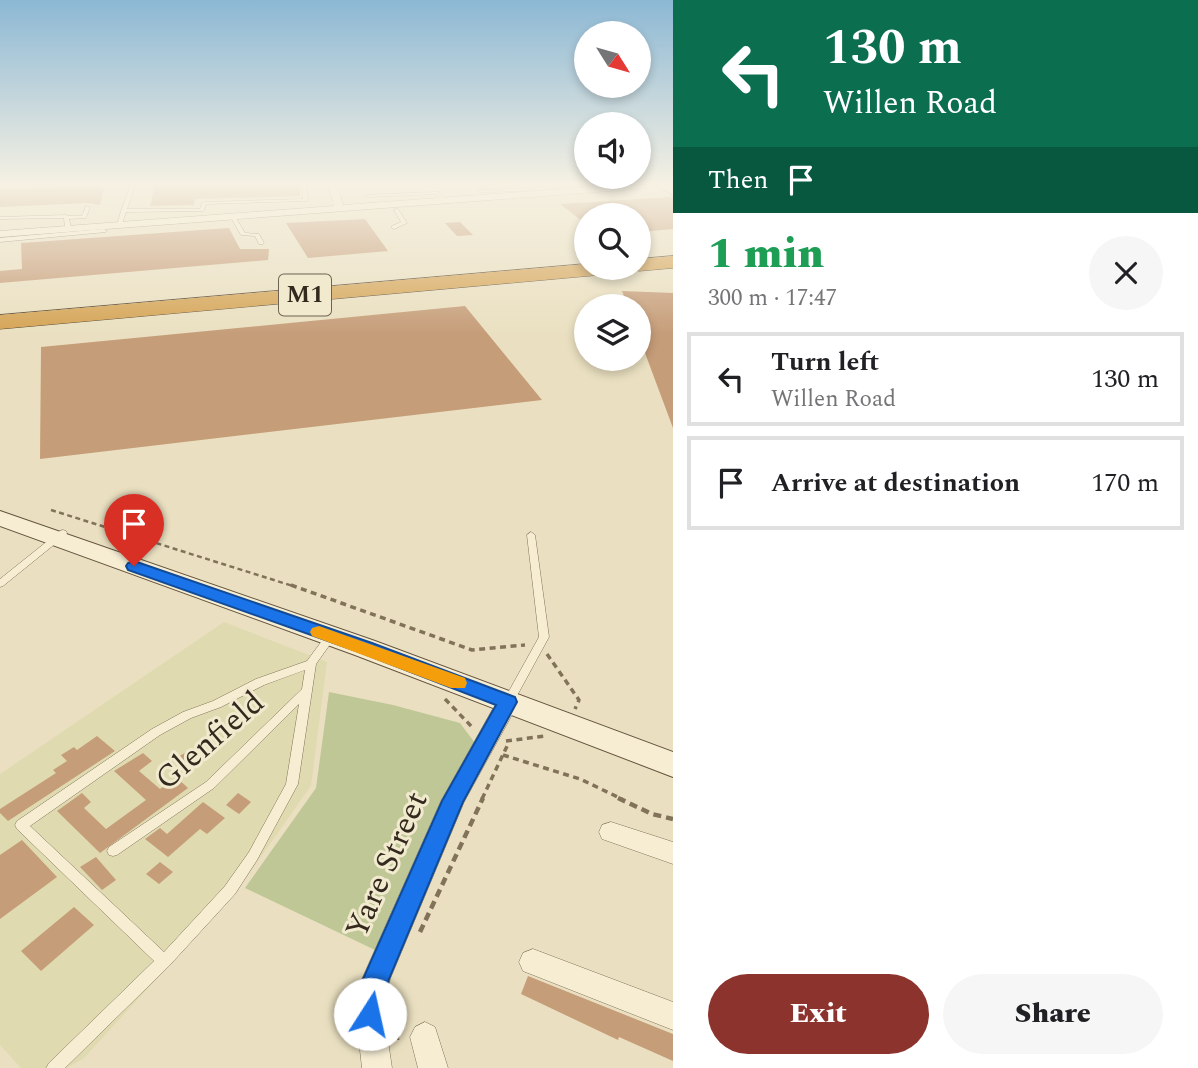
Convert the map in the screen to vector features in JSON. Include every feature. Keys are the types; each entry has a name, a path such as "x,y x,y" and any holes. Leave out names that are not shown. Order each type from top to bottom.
{"highway":[{"path":"651,255 673,253"},
{"name":"M1","path":"0,311 574,262"},
{"path":"651,264 673,262"},
{"name":"M1","path":"0,322 574,271"}],"street":[{"path":"0,510 56,527 510,698 673,765"},
{"path":"0,518 56,527 331,636 510,698 572,715 673,753"},
{"name":"Yare Street","path":"387,1061 370,1014 376,979 453,801 510,698"},
{"path":"611,832 673,853"},
{"path":"533,962 673,1016"},
{"path":"425,1037 433,1068"}],"lane":[{"path":"0,238 47,235"},
{"path":"255,235 261,243"},
{"path":"0,584 56,527"},
{"path":"510,698 544,637 531,535"},
{"path":"54,1068 164,961 230,890 275,819 292,784 311,664 331,636"},
{"path":"164,961 21,825 156,732 260,682 311,664"},
{"name":"Glenfield","path":"113,851 210,785 305,692"}],"path":[{"path":"56,527 293,586 472,650 522,644 538,649 551,655 579,700 572,715"},
{"path":"419,933 509,742"},
{"path":"502,755 580,779 652,814 673,819"},
{"path":"387,1061 397,982"}],"shaded area":[{"path":"224,622 327,662 311,786 236,892 84,1058 67,1068 21,1068 0,1045 0,774"}],"green space":[{"path":"329,692 460,723 475,743 375,950 245,888 316,788"}],"building":[{"path":"134,235 233,235 240,249 269,249 268,260 0,283 0,271 22,269 21,243"},
{"path":"293,235 376,235 388,251 308,258"},
{"path":"622,291 673,293 673,428 651,369 651,294 623,294"},
{"path":"465,306 542,400 40,459 41,347"},
{"path":"97,736 115,751 8,821 0,813 0,809 56,773 53,770 67,761 61,755 74,747 77,750"},
{"path":"193,748 203,757 189,767 178,757"},
{"path":"143,753 152,761 139,771 160,789 176,777 188,788 100,853 57,811 82,793 91,802 84,808 106,829 146,800 114,771"},
{"path":"238,793 251,802 239,814 226,805"},
{"path":"203,802 225,818 207,834 200,829 168,857 145,839 160,828 167,834"},
{"path":"22,840 57,877 0,919 0,855"},
{"path":"96,857 116,880 102,890 80,867"},
{"path":"160,862 173,872 159,884 146,874"},
{"path":"74,907 94,925 41,971 21,951"},
{"path":"528,976 673,1034 673,1061 619,1037 618,1040 521,994"}],"slow traffic":[{"path":"319,632 458,683"}],"route":[{"path":"134,566 508,702 453,801 376,979 370,1014"}]}
